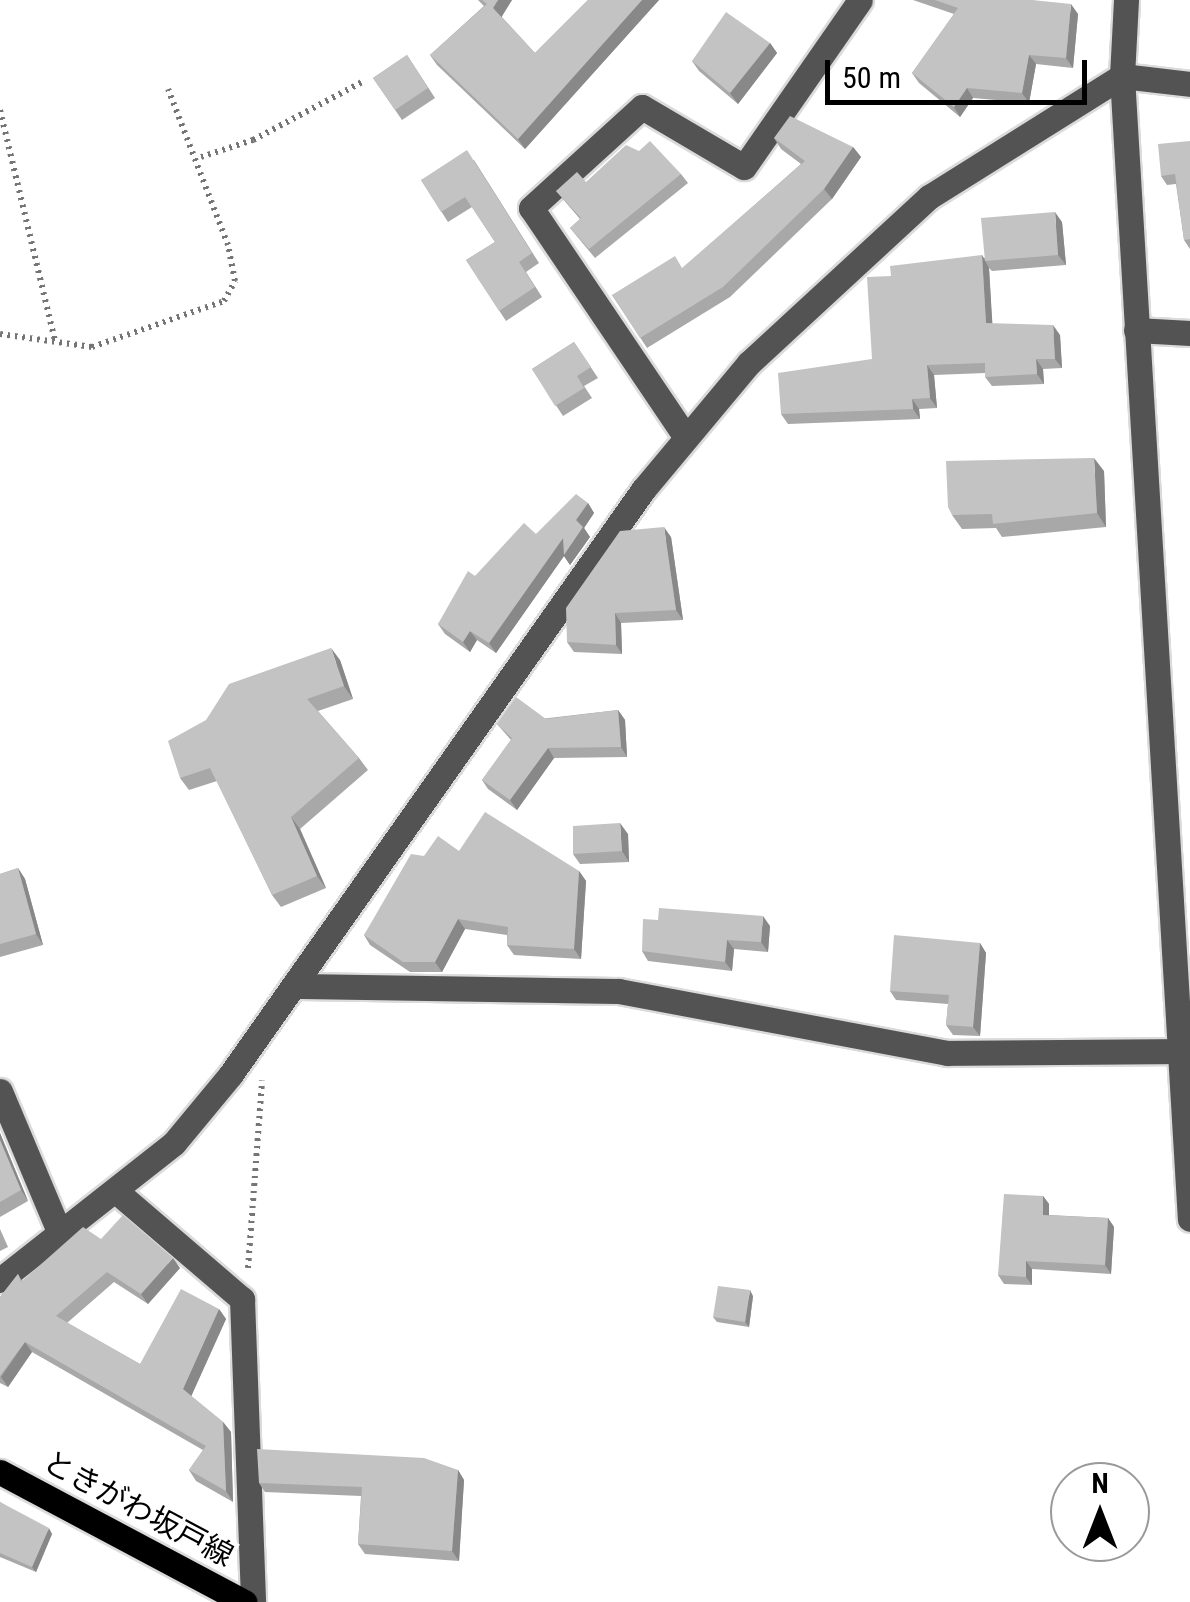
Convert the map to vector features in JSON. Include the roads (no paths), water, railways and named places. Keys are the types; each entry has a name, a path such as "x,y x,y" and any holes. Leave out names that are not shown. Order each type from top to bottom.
{"main road":[{"name":"ときがわ坂戸線","path":"0,1472 218,1596 249,1602"}],"street":[{"path":"685,436 531,208 642,107 744,166 860,0"},
{"path":"1126,0 1122,76 1136,330 1179,922 1175,1051 1190,1218"},
{"path":"0,1280 174,1144 298,986 685,436 749,362 929,198 1122,76 1190,84"},
{"path":"1136,330 1190,334"},
{"path":"298,986 618,991 947,1053 1175,1051"},
{"path":"0,1091 60,1234"},
{"path":"116,1192 242,1299 249,1602"}]}
